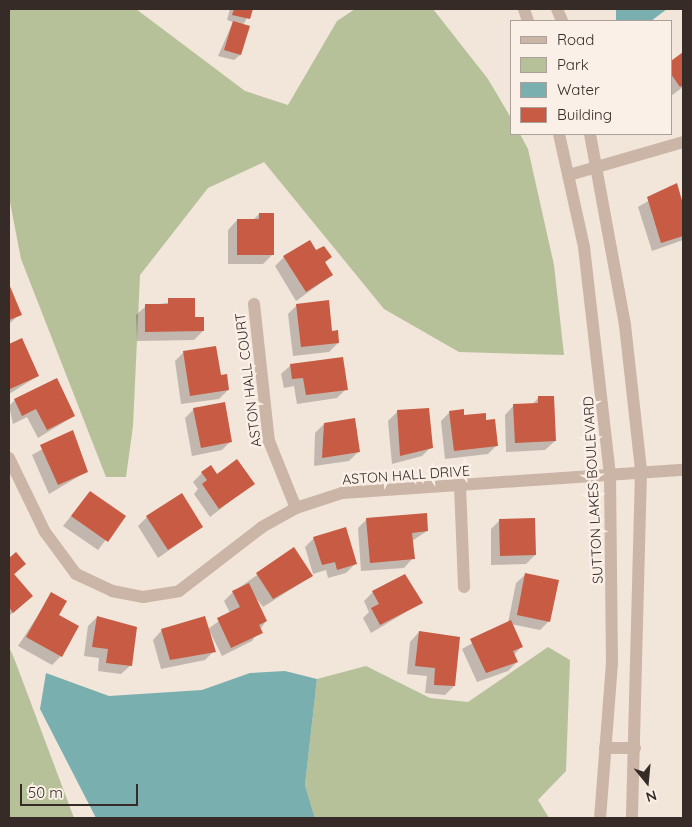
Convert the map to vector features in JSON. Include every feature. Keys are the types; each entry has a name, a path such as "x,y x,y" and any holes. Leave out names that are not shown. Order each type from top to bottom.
{"street":[{"name":"SUTTON LAKES BOULEVARD","path":"559,135 569,175 594,315 610,475 612,663 600,818"},
{"path":"590,135 598,165 626,325 641,471 632,818"},
{"path":"569,175 598,165 683,142"},
{"name":"ASTON HALL COURT","path":"254,304 269,442 296,508"},
{"name":"ASTON HALL DRIVE","path":"9,458 58,552 76,574 112,591 143,597 179,591 262,527 296,508 342,493 610,475 641,471 683,470"},
{"path":"460,486 464,587"},
{"path":"605,748 635,748"}],"green space":[{"path":"9,9 136,9 245,91 288,105 337,21 355,9 433,9 488,79 510,116 510,135 521,135 528,149 554,265 564,355 459,352 384,309 264,162 208,188 140,275 133,426 126,477 106,477 21,259 9,197"},
{"path":"9,647 14,658 74,818 9,818"},
{"path":"548,647 570,660 566,771 538,800 549,818 315,818 305,785 317,679 366,666 430,698 468,702"}],"water":[{"path":"616,9 667,9 652,20 616,20"},
{"path":"285,671 317,679 305,785 315,818 96,818 40,709 46,673 109,696 202,690 250,673"}],"building":[{"path":"234,9 253,9 250,19 232,15"},
{"path":"233,21 250,26 241,55 224,50"},
{"path":"683,52 683,85 680,87 672,75 672,60"},
{"path":"677,183 683,204 683,236 661,243 647,197"},
{"path":"259,213 274,213 274,255 237,255 237,219 259,219"},
{"path":"310,240 316,250 324,246 332,257 325,262 333,275 306,292 283,256"},
{"path":"9,284 22,315 9,320"},
{"path":"168,298 195,298 195,317 204,317 204,331 145,332 145,304 168,304"},
{"path":"329,300 332,331 338,330 339,343 301,347 296,304"},
{"path":"22,338 39,376 10,389 9,344"},
{"path":"216,346 221,375 227,374 229,390 190,396 183,351"},
{"path":"343,357 348,390 306,395 303,378 292,379 290,364"},
{"path":"57,378 75,416 47,430 36,409 22,416 14,399"},
{"path":"538,396 554,396 556,441 515,443 513,404 538,403"},
{"path":"225,402 232,442 201,448 193,408"},
{"path":"429,408 433,448 400,456 397,410"},
{"path":"464,409 464,415 486,413 486,420 495,419 498,446 454,451 449,411"},
{"path":"355,418 360,452 322,458 324,423"},
{"path":"73,430 88,472 58,485 40,445"},
{"path":"237,459 255,484 219,509 202,484 207,480 201,472 211,465 217,474"},
{"path":"90,491 126,516 108,542 71,516"},
{"path":"182,493 203,527 168,550 146,516"},
{"path":"427,513 428,531 412,533 415,559 370,563 366,518"},
{"path":"535,518 536,555 500,556 499,519"},
{"path":"346,527 357,564 337,570 335,562 322,565 313,537"},
{"path":"294,547 313,576 273,599 256,573"},
{"path":"16,552 26,564 14,574 33,596 13,613 9,607 9,558"},
{"path":"525,573 559,580 550,622 517,615"},
{"path":"405,574 423,603 380,625 371,608 379,604 372,591"},
{"path":"249,583 267,621 259,625 263,633 231,648 217,618 240,607 232,591"},
{"path":"51,592 67,601 59,615 79,626 62,657 26,637"},
{"path":"97,616 137,627 132,666 106,663 108,649 92,647"},
{"path":"205,616 216,652 170,660 161,629"},
{"path":"511,620 523,647 513,651 518,662 486,673 470,639"},
{"path":"419,631 460,637 455,686 434,685 435,668 415,666"}]}
